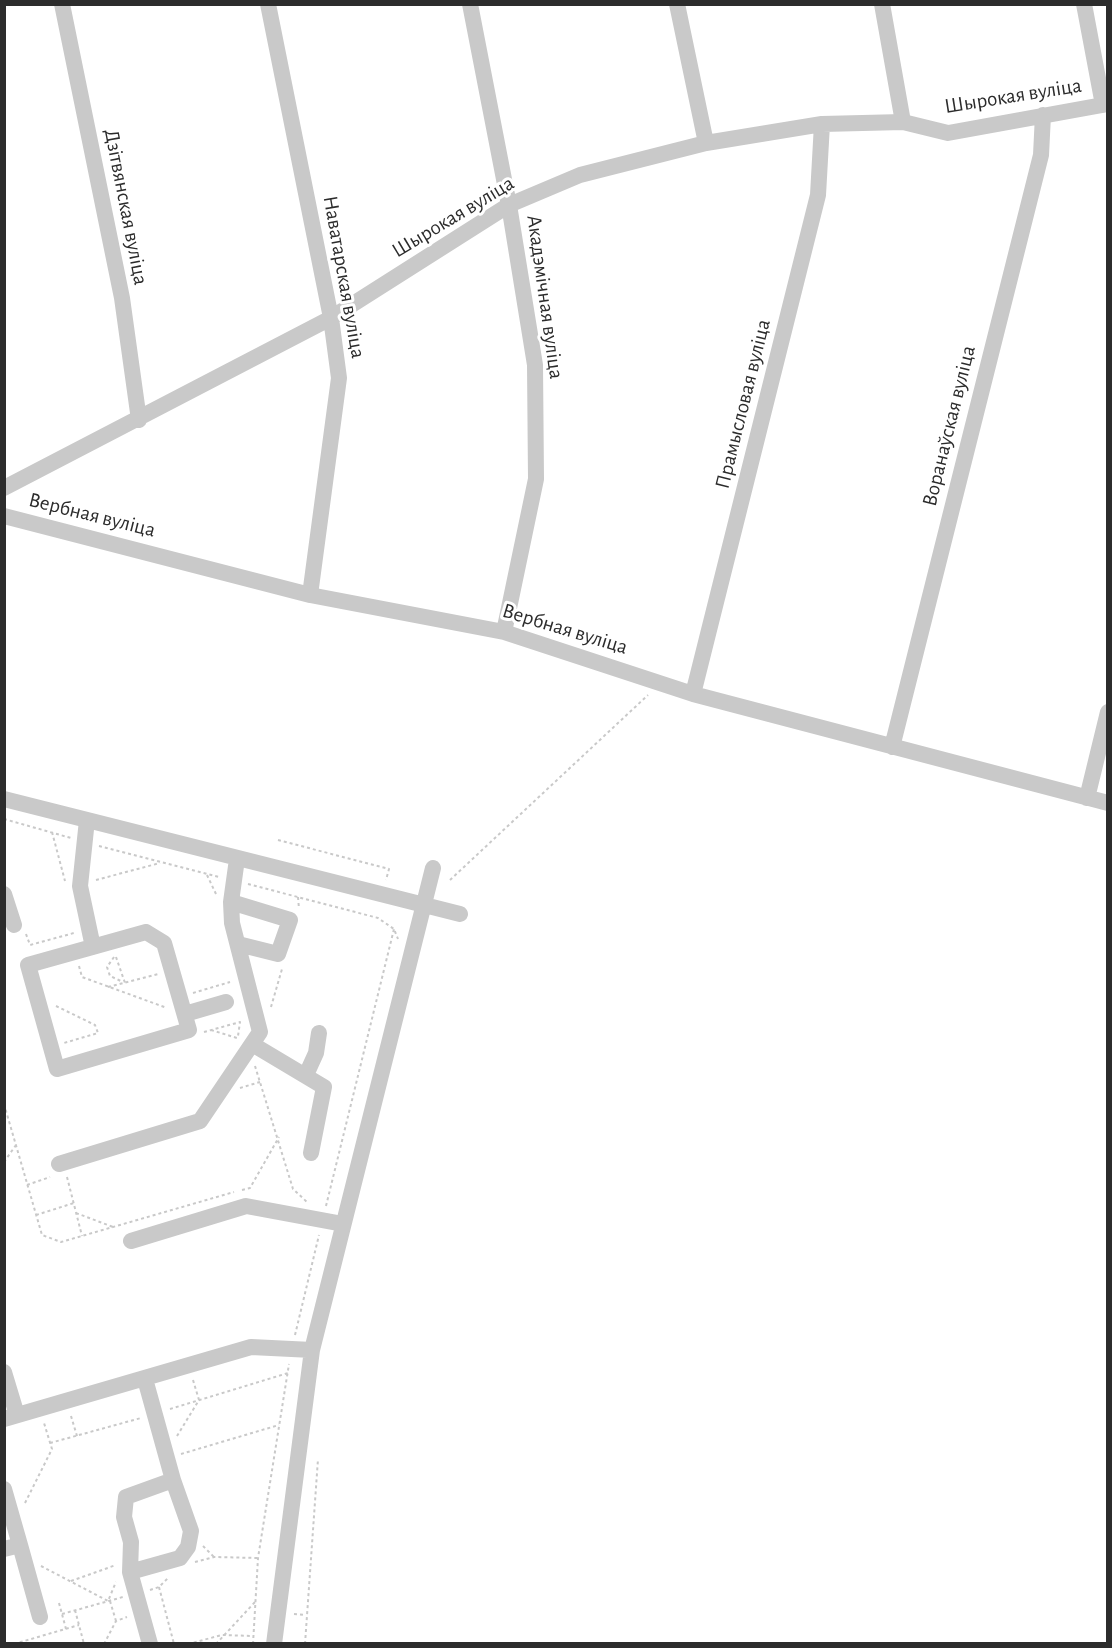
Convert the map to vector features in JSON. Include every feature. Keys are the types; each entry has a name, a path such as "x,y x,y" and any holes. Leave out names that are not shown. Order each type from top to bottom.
{"street":[{"name":"Дзітвянская вуліца","path":"62,4 122,298 139,420"},
{"name":"Наватарская вуліца","path":"268,4 331,318 339,378 310,595"},
{"name":"Акадэмічная вуліца","path":"470,4 509,205 536,365 536,479 504,632"},
{"path":"677,4 706,143"},
{"path":"882,4 903,122"},
{"path":"1084,4 1105,104"},
{"name":"Шырокая вуліца","path":"4,488 139,420 331,318 509,205 580,175 706,143 822,124 903,122 948,133 1105,104"},
{"name":"Воранаўская вуліца","path":"892,747 1041,155 1043,115"},
{"name":"Прамысловая вуліца","path":"693,694 818,195 822,124"},
{"name":"Вербная вуліца","path":"4,516 310,595 504,632 693,694 1107,803"},
{"path":"1087,798 1107,712"},
{"path":"4,799 460,914"},
{"path":"87,820 80,886 93,947"},
{"path":"63,1167 200,1121 245,1041 260,1032 232,923 231,902 237,859"},
{"path":"274,1644 312,1350 433,868"},
{"path":"4,894 19,925"},
{"path":"231,902 290,920 278,954 238,944"},
{"path":"146,932 164,944 189,1030 57,1069 28,965 93,947 114,948 146,932"},
{"path":"185,1014 226,1002"},
{"path":"306,1075 316,1053 319,1033"},
{"path":"245,1041 324,1087 311,1153"},
{"path":"131,1241 246,1206 343,1224"},
{"path":"4,1372 11,1417 251,1347 312,1350"},
{"path":"126,1570 180,1558 188,1547 191,1531 173,1480 145,1379"},
{"path":"150,1644 130,1595 126,1570 131,1542 124,1517 126,1497 173,1480"},
{"path":"4,1489 15,1525 16,1551 40,1617"}],"path":[{"path":"450,880 662,683"},
{"path":"278,840 389,869 383,895"},
{"path":"96,880 163,862"},
{"path":"19,925 30,945 77,932"},
{"path":"114,948 107,967 110,976 125,983"},
{"path":"114,948 125,983"},
{"path":"75,952 82,977 185,1014"},
{"path":"108,987 172,971"},
{"path":"187,995 247,977"},
{"path":"39,1005 51,1003 95,1025 98,1033 63,1043 69,1065"},
{"path":"211,1030 245,1041"},
{"path":"4,1104 42,1235 61,1242 250,1188 279,1137"},
{"path":"4,1162 16,1145"},
{"path":"27,1185 63,1167 82,1236"},
{"path":"36,1215 74,1203"},
{"path":"76,1212 114,1227"},
{"path":"167,1456 199,1400 188,1366"},
{"path":"66,1401 77,1436"},
{"path":"15,1525 52,1449 40,1409"},
{"path":"167,1456 279,1425"},
{"path":"305,1644 318,1459"},
{"path":"200,1544 214,1557"},
{"path":"16,1551 109,1601 116,1621"},
{"path":"186,1564 214,1557 258,1558"},
{"path":"62,1614 130,1595 126,1570 71,1581"},
{"path":"159,1587 174,1644"},
{"path":"216,1644 255,1602"},
{"path":"59,1603 66,1629"},
{"path":"104,1644 116,1621 129,1617 126,1607"},
{"path":"75,1611 84,1644"},
{"path":"14,1644 79,1625"},
{"path":"188,1644 222,1635 254,1636"}]}
